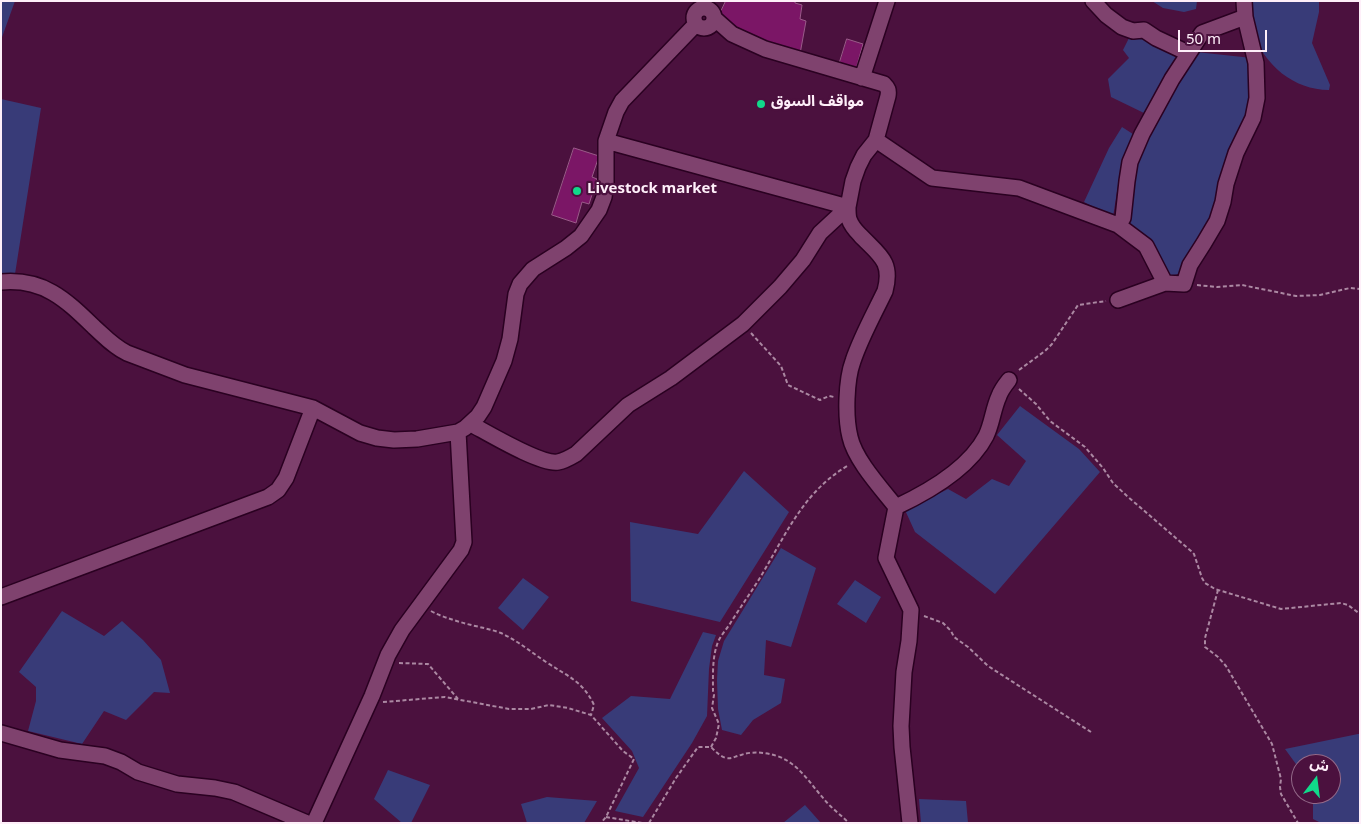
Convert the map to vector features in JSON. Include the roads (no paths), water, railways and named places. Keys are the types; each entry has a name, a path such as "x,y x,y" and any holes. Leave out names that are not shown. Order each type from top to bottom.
{"street":[{"path":"862,78 887,1"},
{"path":"1093,1 1106,15 1122,27 1133,31 1144,30 1156,38 1188,53"},
{"path":"1118,300 1165,283 1184,284 1190,266 1217,221 1224,202 1226,184 1236,154 1256,108 1256,63 1245,17 1244,1"},
{"path":"1,282 19,281 31,283 52,291 62,297 109,342 127,353 184,375 313,408 360,433 394,440 417,439 464,428 484,407 504,361 510,340 516,294 520,284 533,269 581,236 599,210 606,184 606,141 612,121 622,101 706,23 711,10 695,5"},
{"path":"1118,224 1123,218 1130,162 1172,79 1202,33 1245,17"},
{"path":"706,23 723,33 732,34 765,50 884,84 889,90 876,140 858,166 848,207 849,220 856,231 886,264 888,280 852,362 846,398 850,437 859,459 896,507"},
{"path":"876,140 932,178 1019,188 1118,224 1146,246 1165,283"},
{"path":"606,141 848,207"},
{"path":"464,428 542,460 558,462 576,454 628,405 670,378 743,324 803,260 820,233 848,207"},
{"path":"896,507 946,478 972,455 986,437 998,396 1009,380"},
{"path":"1,598 268,497 278,490 286,478 313,408"},
{"path":"314,823 402,630 461,550 464,542 464,428"},
{"path":"896,507 886,558 910,610 901,726 910,823"},
{"path":"1,733 60,750 104,756 121,762 138,772 177,784 234,792 307,823"}],"place":[{"name":"مواقف السوق","path":"761,104"},
{"name":"Livestock market","path":"577,191"}]}
